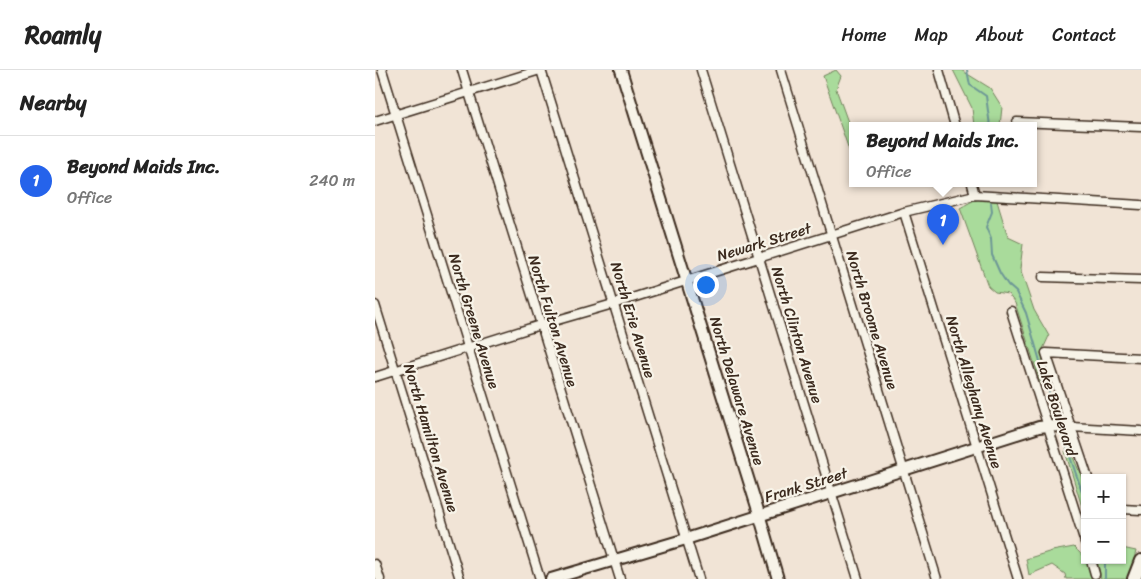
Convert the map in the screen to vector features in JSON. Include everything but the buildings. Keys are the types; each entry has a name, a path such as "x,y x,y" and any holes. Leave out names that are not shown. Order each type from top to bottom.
{"highway":[{"path":"1134,579 1141,561"}],"street":[{"name":"North Greene Avenue","path":"383,70 540,579"},
{"name":"North Fulton Avenue","path":"462,70 620,579"},
{"path":"375,121 540,70"},
{"name":"North Erie Avenue","path":"540,70 699,579"},
{"name":"North Delaware Avenue","path":"621,70 778,579"},
{"name":"North Clinton Avenue","path":"701,70 857,579"},
{"name":"North Broome Avenue","path":"781,70 937,579"},
{"path":"939,70 954,122"},
{"path":"1037,123 1141,127"},
{"path":"973,187 975,195"},
{"name":"Newark Street","path":"375,377 904,212 975,195 1141,205"},
{"name":"North Alleghany Avenue","path":"904,212 1018,579"},
{"path":"1043,277 1141,280"},
{"name":"North Hamilton Avenue","path":"375,305 460,579"},
{"name":"Lake Boulevard","path":"1011,311 1081,529"},
{"name":"Lake Boulevard","path":"1087,474 1046,353 1141,358"},
{"name":"Frank Street","path":"551,579 687,539 831,492 1048,426 1071,427"},
{"path":"1071,427 1141,431"},
{"path":"1126,509 1141,510"},
{"path":"375,564 380,579"},
{"path":"1092,564 1095,574"}],"green space":[{"path":"836,70 841,76 836,89 849,125 849,150 823,76"},
{"path":"953,70 961,70 990,88 1002,107 1000,122 974,122 972,108"},
{"path":"976,199 997,201 1008,237 1023,244 1020,269 1034,310 1049,336 1043,349 1041,384 1015,303 1008,294 995,292 988,286 960,208"},
{"path":"1065,451 1072,455 1081,475 1081,504"},
{"path":"1074,547 1081,554 1081,564 1089,565 1091,579 1066,579 1065,574 1052,565 1029,575 1026,559"},
{"path":"1126,549 1136,551 1129,579 1101,579 1098,564 1126,564"}],"waterway":[{"path":"967,70 970,85 986,96 989,122"},
{"path":"991,203 992,212 986,227 991,239 992,255 1000,273 1008,285 1016,292 1026,313 1053,406"},
{"path":"1067,448 1081,488"},
{"path":"1105,564 1105,578"}],"place":[{"name":"Beyond Maids Inc.","path":"943,245"}]}
